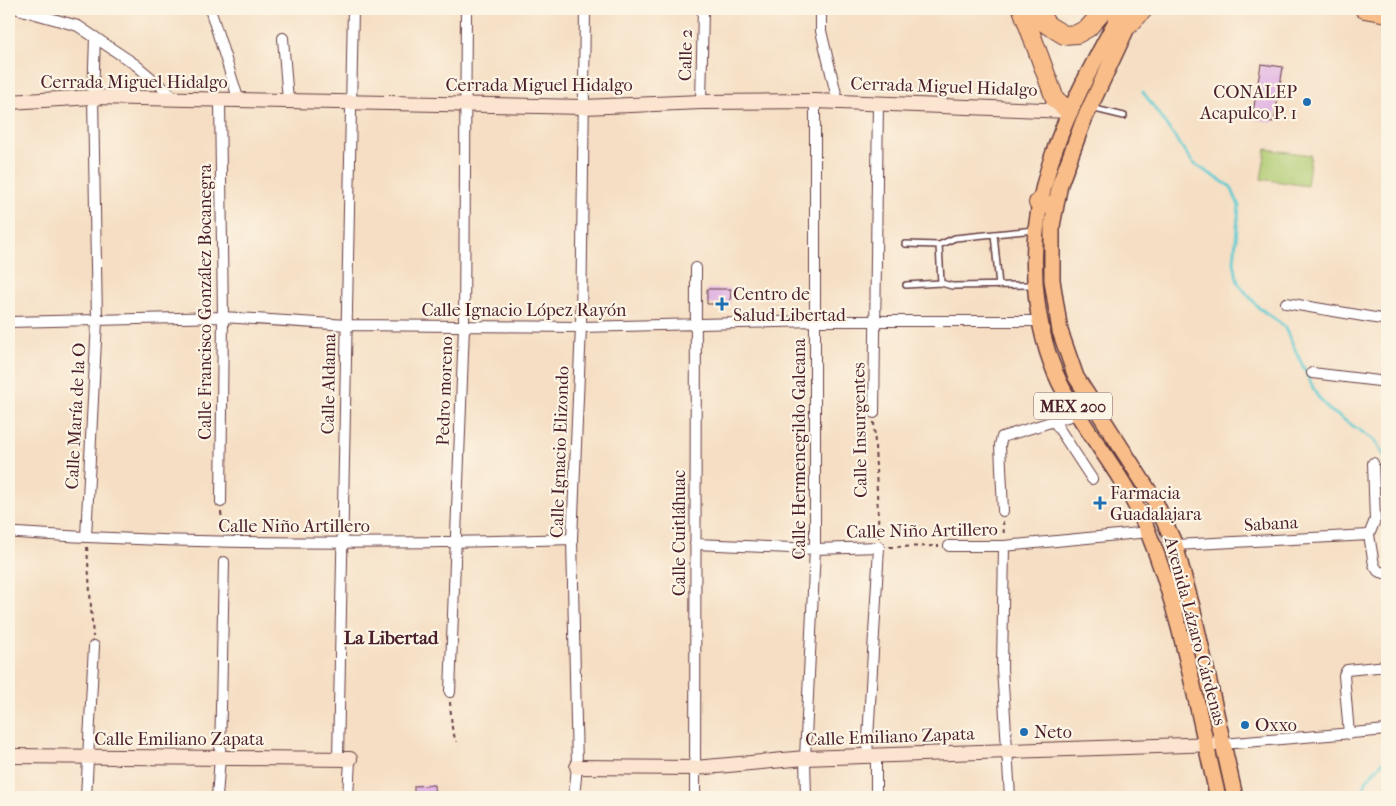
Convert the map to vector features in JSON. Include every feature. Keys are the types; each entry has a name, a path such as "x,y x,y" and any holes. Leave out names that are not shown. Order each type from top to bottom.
{"highway":[{"path":"1022,9 1055,99 1068,111"},
{"path":"1039,9 1051,30 1064,35 1077,34 1088,28 1105,9"},
{"path":"1132,17 1144,9"},
{"path":"1364,9 1387,14"}],"main road":[{"name":"Avenida Lázaro Cárdenas","path":"1120,9 1115,23 1068,111 1052,154 1046,205 1052,280 1060,331 1076,377 1154,499 1175,545 1235,797"},
{"name":"Avenida Lázaro Cárdenas","path":"1132,17 1034,230 1034,285 1039,321 1051,364 1077,414 1118,474 1149,532 1174,612 1218,797"}],"street":[{"path":"18,9 78,26 136,65 176,99"},
{"path":"210,9 239,101"},
{"name":"Calle Aldama","path":"348,797 344,759 342,543 353,9"},
{"name":"Pedro moreno","path":"450,692 464,327 466,9"},
{"name":"Calle Ignacio Elizondo","path":"574,797 577,767 572,539 581,327 585,9"},
{"name":"Calle 2","path":"701,102 703,9"},
{"path":"821,9 821,31 838,102"},
{"name":"Calle María de la O","path":"86,537 97,321 93,97 95,37"},
{"path":"283,38 288,101"},
{"name":"Cerrada Miguel Hidalgo","path":"9,102 93,97 220,102 288,101 584,107 701,102 815,101 1068,111"},
{"name":"Calle Hermenegildo Galeana","path":"806,797 805,758 815,549 815,101"},
{"name":"Calle Francisco González Bocanegra","path":"220,102 223,317 220,502"},
{"name":"Calle Insurgentes","path":"874,412 878,103"},
{"name":"Calle Cuitláhuac","path":"695,797 696,268"},
{"path":"1286,303 1387,320"},
{"name":"Calle Ignacio López Rayón","path":"9,322 223,317 347,325 581,327 816,321 1039,321"},
{"path":"1312,373 1387,382"},
{"path":"1003,511 1000,445 1002,437 1077,414"},
{"path":"1054,421 1092,479"},
{"path":"1373,463 1376,520 1369,535 1374,565 1378,571 1387,574"},
{"name":"Calle Niño Artillero","path":"949,546 1004,546 1149,532"},
{"name":"Calle Niño Artillero","path":"16,533 224,543 457,542 572,539"},
{"name":"Sabana","path":"1175,545 1369,535"},
{"name":"Calle Niño Artillero","path":"695,544 815,549 879,547"},
{"path":"1004,546 1002,668 1010,797"},
{"path":"876,797 871,756 879,547"},
{"path":"217,797 220,756 224,562"},
{"path":"86,797 90,758 94,646"},
{"path":"1349,734 1344,675 1347,670 1387,666"},
{"path":"1223,744 1387,730"},
{"name":"Calle Emiliano Zapata","path":"577,767 695,768 805,758 1223,744"},
{"name":"Calle Emiliano Zapata","path":"9,756 90,758 220,756 344,759"}],"lane":[{"path":"1090,108 1124,116"},
{"path":"905,244 939,245 955,238 1034,230"},
{"path":"994,234 999,286"},
{"path":"939,245 941,283"},
{"path":"906,285 941,283 952,286 1034,285"}],"path":[{"name":"Calle Insurgentes","path":"874,412 879,547"},
{"path":"1003,511 1004,546"},
{"path":"86,537 94,646"},
{"name":"Calle Niño Artillero","path":"879,547 949,546"},
{"path":"450,692 452,728 456,742"},
{"path":"1348,797 1387,792"}],"green space":[{"path":"1266,149 1311,155 1307,186 1261,179"}],"building":[{"path":"1261,64 1283,67 1274,122 1252,119"},
{"path":"707,289 731,289 730,304 707,304"},
{"path":"434,785 435,797 414,797 414,786"}],"waterway":[{"path":"1143,92 1193,163 1231,187 1239,206 1234,262 1238,283 1258,307 1284,326 1316,394 1328,409 1374,440 1387,460"},
{"path":"1364,789 1366,781 1387,757"}],"place":[{"name":"CONALEP Acapulco P. 1","path":"1307,102"},
{"name":"Centro de Salud Libertad","path":"722,304"},
{"name":"Farmacia Guadalajara","path":"1100,503"},
{"name":"Oxxo","path":"1245,725"},
{"name":"Neto","path":"1024,732"}],"district":[{"name":"La Libertad","path":"391,638"}]}
